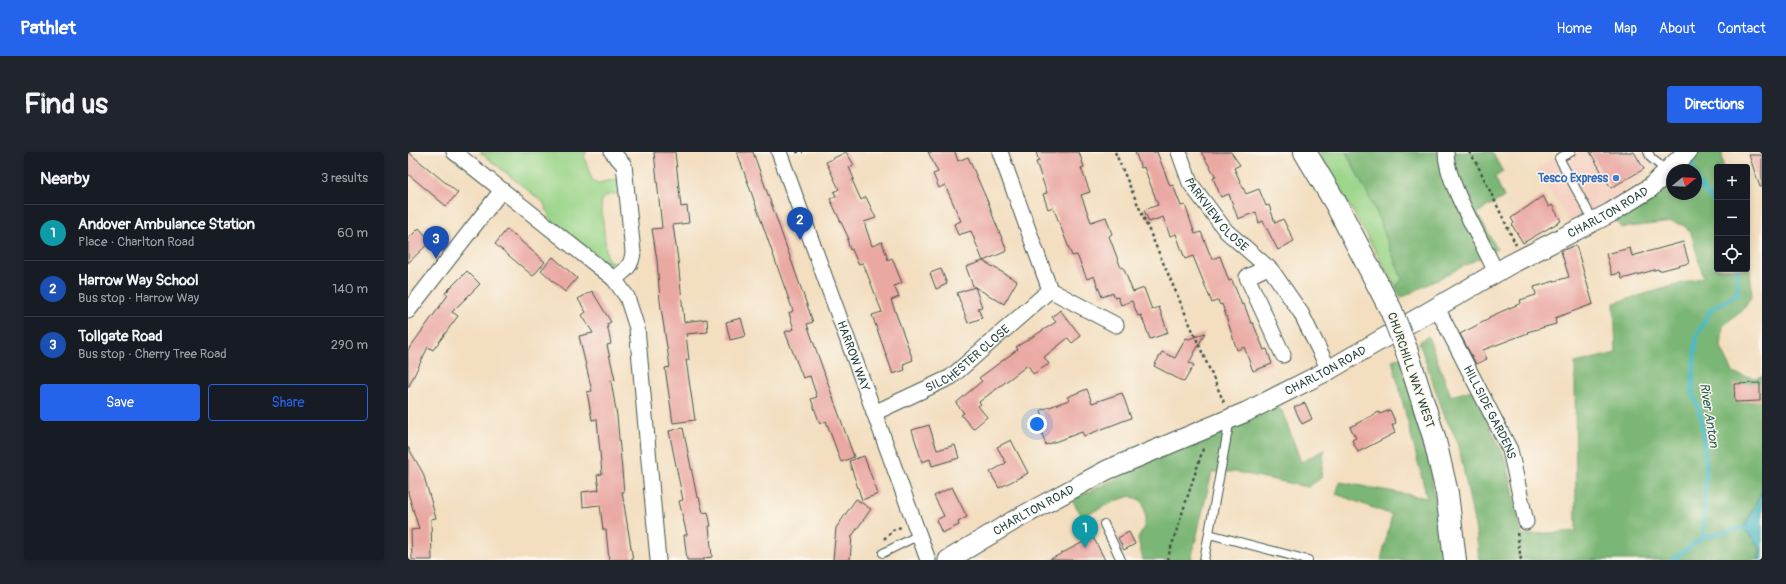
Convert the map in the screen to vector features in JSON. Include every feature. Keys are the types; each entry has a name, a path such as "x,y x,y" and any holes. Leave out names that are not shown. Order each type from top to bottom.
{"main road":[{"name":"CHURCHILL WAY WEST","path":"1305,152 1334,202 1391,310 1406,349 1434,437 1447,493 1455,560"}],"street":[{"path":"454,152 614,279 627,297 637,328 658,560"},
{"path":"612,152 624,165 633,252 633,261 629,267 614,279"},
{"name":"HARROW WAY","path":"779,152 928,560"},
{"path":"1000,152 1050,290 1116,325"},
{"name":"PARKVIEW CLOSE","path":"1179,152 1190,183 1226,231 1268,267 1301,313 1329,370"},
{"path":"1446,152 1446,159 1457,191 1496,273"},
{"name":"CHARLTON ROAD","path":"1676,164 1685,154"},
{"name":"CHARLTON ROAD","path":"948,560 1013,521 1107,470 1329,370 1522,258 1594,223 1650,188 1666,174"},
{"path":"408,311 502,190"},
{"path":"1268,267 1247,277 1283,354"},
{"name":"SILCHESTER CLOSE","path":"874,413 951,377 1050,290"},
{"name":"HILLSIDE GARDENS","path":"1437,308 1510,450 1520,524"}],"lane":[{"path":"1570,152 1559,158 1594,223"},
{"path":"1648,152 1656,163 1666,170"},
{"path":"1204,560 1229,415"},
{"path":"1104,524 1121,560"},
{"path":"1209,534 1308,560"},
{"path":"883,553 919,535"}],"path":[{"path":"796,152 803,152"},
{"path":"1115,152 1220,389 1229,415"},
{"path":"1469,152 1477,164 1522,258"},
{"path":"1167,560 1206,439"},
{"path":"1520,524 1521,560"}],"shaded area":[{"path":"1564,152 1656,152 1651,158 1646,174 1613,199 1570,224 1537,168"}],"green space":[{"path":"480,152 587,152 584,156 592,180 598,183 622,178 623,193 604,197 601,203 607,259 616,264 627,258 616,269 611,267 550,219 544,203"},
{"path":"1319,152 1346,152 1375,209 1402,279 1396,287"},
{"path":"1346,152 1492,152 1503,172 1495,177 1504,197 1477,213 1497,249 1401,298 1396,287 1402,279 1375,209"},
{"path":"1692,152 1722,152 1723,164 1714,164 1714,272 1750,272 1750,270 1752,296 1745,307 1723,326 1721,348 1734,374 1756,378 1762,376 1762,491 1744,527 1761,549 1758,560 1479,560 1476,532 1458,442 1444,415 1419,342 1428,336 1451,396 1472,390 1507,462 1522,535 1576,531 1575,363 1616,353 1614,303 1703,277 1692,236 1685,226 1672,222 1621,228 1614,218 1666,178 1666,200 1702,200 1702,164 1681,164"},
{"path":"1400,357 1423,421 1440,535 1441,560 1381,560 1392,515 1336,494 1340,482 1427,498 1392,360"},
{"path":"1275,406 1282,411 1301,462 1324,450 1321,478 1308,487 1236,472 1212,472 1191,560 1143,560 1138,539 1145,521 1145,512 1142,501 1130,496 1082,516 1072,500 1166,454"}],"water":[{"path":"1762,491 1762,560 1758,560 1761,549 1744,528"}],"building":[{"path":"408,152 458,193 446,206 408,174"},
{"path":"654,152 675,152 681,207 687,206 689,223 673,225 684,322 707,319 708,332 686,334 689,360 686,360 695,420 673,423 665,368 670,367 660,301 657,260 652,229 662,228"},
{"path":"737,152 753,152 813,322 807,324 854,457 841,462 826,421 820,424 811,399 817,397 810,376 803,378 785,332 794,329 789,313 793,311"},
{"path":"846,152 854,165 849,167 854,179 852,180 861,200 866,197 876,218 864,222 872,246 882,242 888,260 892,258 902,283 894,286 899,297 891,300 913,360 903,364 905,370 893,374 872,315 882,312 863,263 858,264 852,249 850,250 847,239 849,239 830,199 836,196 834,192 839,189 826,162"},
{"path":"928,152 955,152 958,161 968,157 991,209 1007,251 983,261 971,231 958,235 954,224 961,221 945,185 939,188 933,174 938,172"},
{"path":"1036,152 1079,152 1084,167 1081,168 1090,192 1081,195 1091,222 1106,217 1112,234 1109,236 1121,268 1123,267 1133,292 1144,288 1152,310 1159,307 1168,333 1150,339 1141,315 1138,316 1132,301 1121,305 1118,297 1115,298 1113,293 1102,297 1094,276 1087,279 1077,255 1072,256 1053,207 1048,209 1043,194 1047,193 1036,162 1039,161"},
{"path":"1135,152 1157,152 1170,186 1173,185 1181,206 1185,205 1195,234 1201,232 1212,259 1220,256 1229,281 1232,280 1242,305 1244,304 1264,350 1267,349 1272,364 1253,371 1244,347 1237,350 1222,304 1220,305 1218,300 1212,303 1193,256 1185,259 1176,234 1170,236 1163,217 1149,222 1144,210 1158,205 1144,167 1141,168"},
{"path":"1201,152 1231,152 1240,165 1234,168 1246,194 1259,189 1266,206 1269,205 1275,223 1283,219 1294,241 1278,250 1263,221 1259,223 1256,212 1238,219 1229,194 1221,197 1213,178 1216,177"},
{"name":"Tesco Express","path":"1590,152 1634,152 1644,169 1611,188"},
{"path":"1749,155 1762,155 1762,187 1760,187"},
{"path":"1543,196 1549,207 1552,205 1561,221 1523,243 1512,225 1514,223 1511,218"},
{"path":"419,228 431,241 408,263 408,239"},
{"path":"507,229 545,262 533,276 495,244"},
{"path":"1683,242 1689,263 1659,271 1658,269 1622,279 1620,273 1612,275 1606,254 1630,248 1632,256"},
{"path":"1576,245 1593,304 1555,318 1556,324 1527,332 1528,333 1483,350 1487,359 1476,364 1460,334 1489,319 1489,317 1521,303 1520,300 1536,295 1534,287 1569,277 1561,251"},
{"path":"553,257 577,278 565,292 541,270"},
{"path":"983,261 1017,281 1004,304 973,286 966,267"},
{"path":"941,269 947,284 936,289 930,273"},
{"path":"467,271 480,284 452,312 458,316 433,350 428,347 408,388 408,350 448,295 445,293"},
{"path":"975,287 982,307 978,308 982,318 968,323 957,293"},
{"path":"592,291 611,322 607,324 611,344 607,345 615,380 611,381 617,416 624,492 622,492 633,560 609,560 606,530 603,530 600,505 583,507 582,492 599,490 597,475 602,474 597,419 592,420 587,392 592,391 579,336 593,333 582,315 586,312 578,299"},
{"path":"1060,310 1081,336 1072,343 1068,338 1044,357 1049,364 1033,374 1028,365 979,402 981,404 978,406 987,417 973,429 961,415 964,413 956,403 982,381 979,378 1018,349 1016,347 1056,322 1052,317"},
{"path":"741,318 746,336 730,340 726,322"},
{"path":"1205,333 1189,363 1194,365 1184,382 1154,366 1162,352 1175,358 1186,338 1189,339"},
{"path":"1760,383 1760,401 1735,402 1734,384"},
{"path":"1087,389 1092,403 1122,393 1131,418 1084,436 1082,432 1046,445 1039,425 1045,422 1041,410 1069,400 1067,397"},
{"path":"1305,403 1312,419 1302,424 1294,407"},
{"path":"1390,410 1396,423 1392,425 1395,433 1358,452 1352,440 1356,438 1350,427 1379,412 1380,414"},
{"path":"929,425 937,450 955,445 959,458 932,466 930,459 922,462 912,430"},
{"path":"683,428 697,497 699,497 703,513 708,512 711,526 709,526 712,557 704,558 704,560 687,560 684,535 687,535 679,501 683,500 669,431"},
{"path":"1011,440 1028,473 999,488 990,472 1006,463 997,447"},
{"path":"408,447 423,473 436,518 431,519 432,560 412,560 411,530 419,529 408,493"},
{"path":"864,456 878,494 862,500 849,461"},
{"path":"952,487 967,517 958,522 959,525 942,533 936,520 944,516 934,496"},
{"path":"856,499 871,509 852,536 850,560 833,560 836,528"},
{"path":"1129,532 1135,544 1124,550 1118,538"},
{"path":"1093,537 1105,560 1049,560"}],"waterway":[{"name":"River Anton","path":"1689,157 1692,164"},
{"name":"River Anton","path":"1702,188 1714,202"},
{"name":"River Anton","path":"1703,537 1706,463 1701,417 1692,390 1696,338 1710,310 1738,294 1736,272"},
{"name":"River Anton","path":"1672,560 1703,537 1744,528"}],"place":[{"name":"Tesco Express","path":"1616,178"},
{"name":"Harrow Way School","path":"800,240"},
{"name":"Tollgate Road","path":"436,259"},
{"name":"Andover Ambulance Station","path":"1085,548"}]}
